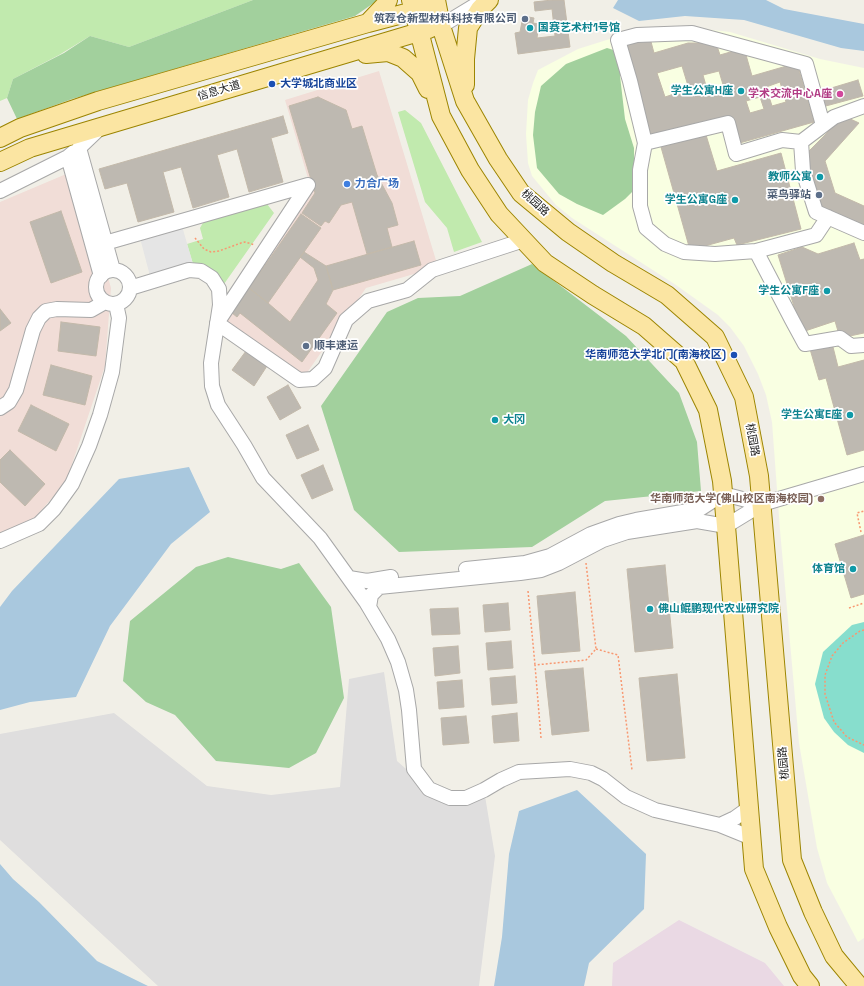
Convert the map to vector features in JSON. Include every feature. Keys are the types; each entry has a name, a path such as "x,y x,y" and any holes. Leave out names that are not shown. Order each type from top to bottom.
{"main road":[{"path":"368,23 388,0"},
{"path":"465,101 465,59 468,28 480,9 488,0"},
{"path":"0,138 20,128 98,101 368,23 412,6 441,2"},
{"name":"桃园路","path":"441,2 441,26 465,101 498,159 521,193 568,232 667,295 715,337 744,397 759,476 762,504 792,860 812,912 834,956 859,986"},
{"path":"412,6 441,116"},
{"name":"信息大道","path":"0,162 30,148 441,26"},
{"path":"333,57 388,52 403,58 420,73 470,170 499,214 545,263 593,295 644,326 684,360 708,410 722,481 754,869 778,927 802,976 810,986"}],"street":[{"path":"441,26 484,0"},
{"path":"823,125 806,64 692,33 637,35 618,40 630,81 645,144 640,170 640,206 646,228 665,244 684,252 715,254 756,251 816,235 828,217"},
{"path":"645,144 728,123 736,154 782,140 801,142 834,117 864,106"},
{"path":"0,190 68,157 102,126"},
{"path":"801,142 803,170 816,212 864,233"},
{"path":"79,148 105,243 107,273"},
{"path":"68,157 107,273"},
{"path":"105,243 308,185 217,323"},
{"path":"217,323 299,380 313,379 325,368 346,320 368,301 407,290 432,270 524,240"},
{"path":"756,251 806,344 840,338 851,346 864,345"},
{"path":"130,288 188,270 201,271 212,278 219,289 220,305 211,363 212,386 218,405 263,478 320,538 369,607 388,639 398,662 406,690 414,769 429,789 450,798 466,798 519,772 570,769 590,773 603,779 626,797 655,810 720,825 752,838"},
{"path":"0,408 9,402 16,390 33,330 39,318 46,311 57,309 91,310 111,303 122,302 126,298 130,288 129,282 123,274 107,273 97,283 96,288 98,294 111,303 119,318 112,372 100,415 89,446 72,484 54,509 38,524 0,541"},
{"path":"369,607 371,595 379,588 541,570 559,563 603,540 627,532 698,521 726,526 762,504 858,476"},
{"path":"349,578 367,581 525,563 550,556 591,534 619,524 700,509 723,494 762,504"},
{"path":"720,825 735,818 749,808"}],"path":[{"path":"195,238 204,249 211,252 219,251 235,244 245,242 265,250"},
{"path":"861,532 857,513 864,511"},
{"path":"535,666 586,660 596,649 584,550"},
{"path":"528,591 541,738"},
{"path":"849,608 864,603"},
{"path":"864,630 860,631 843,643 832,656 825,675 825,694 834,722 847,737 864,745"},
{"path":"596,649 618,655 632,770"}],"shaded area":[{"path":"618,0 766,0 784,9 864,24 864,51 841,48 744,20 685,16 639,21 613,8"},
{"name":"华南师范大学(佛山校区南海校园)","path":"695,28 730,32 820,59 864,68 864,938 858,942 827,883 817,848 799,743 772,422 766,395 758,374 744,346 730,327 718,315 676,285 572,218 556,205 532,176 528,163 526,134 528,100 538,70 578,49 632,32"},
{"path":"379,71 438,267 366,288 304,377 222,319 312,192 285,100"},
{"path":"78,169 111,288 105,366 66,482 32,521 0,537 0,202"},
{"path":"182,226 193,264 150,276 140,238"},
{"path":"189,467 210,512 171,544 110,626 76,697 30,702 0,710 0,607 12,591 119,479"},
{"path":"864,622 864,753 848,745 834,732 824,718 815,684 823,652 852,625"},
{"path":"384,672 397,761 429,789 449,798 484,790 495,856 479,986 158,986 0,840 0,734 114,713 207,786 271,795 340,787 349,679"},
{"path":"577,790 646,854 644,909 589,963 584,986 494,986 502,937 509,854 519,811"},
{"path":"0,864 13,879 39,902 97,961 148,986 0,986"},
{"path":"679,920 765,963 784,986 612,986 613,963"}],"green space":[{"path":"0,0 253,0 129,47 90,36 59,55 13,79 7,98 0,101"},
{"path":"253,0 378,0 355,16 72,99 17,119 7,98 13,79 64,53 90,36 129,47"},
{"path":"607,48 620,52 620,76 625,119 634,148 634,190 625,199 603,215 577,204 559,194 537,168 533,135 535,112 541,86 566,64"},
{"path":"405,110 421,123 482,242 454,252 447,228 425,202 398,112"},
{"path":"267,204 274,213 224,284 193,264 187,244 203,239 200,228 204,221"},
{"path":"532,264 626,336 679,393 697,442 701,491 605,501 532,547 399,552 354,510 321,406 387,312 418,298 460,296"},
{"path":"228,557 281,569 299,563 331,607 344,698 316,753 289,768 216,761 175,715 146,702 123,681 130,621 196,567"}],"building":[{"name":"国赛艺术村1号馆","path":"564,0 570,47 518,54 515,33 520,32 523,16 534,18 533,23 539,24 537,38 555,36 552,9 535,11 534,2"},
{"name":"学生公寓H座","path":"650,38 654,53 688,43 716,43 720,55 744,48 752,76 797,63 814,122 736,144 728,117 652,139 625,45","holes":["682,66 689,89 665,97 657,73","719,71 724,88 708,93 703,75","780,82 786,102 772,106 766,87","760,97 764,109 750,113 746,101"]},
{"name":"学术交流中心A座","path":"858,80 863,96 822,107 818,92"},
{"name":"力合广场","path":"318,97 346,110 352,129 362,126 377,175 392,203 398,225 387,228 392,247 367,254 352,202 341,205 329,223 325,221 321,226 302,213 315,193 289,106"},
{"path":"283,116 288,133 271,138 283,182 249,192 237,149 217,155 229,197 193,208 181,167 163,172 174,212 138,222 127,183 105,189 99,169"},
{"name":"教师公寓","path":"844,116 859,123 825,161 835,193 864,206 864,226 818,206 805,155"},
{"name":"学生公寓G座","path":"706,135 717,171 781,153 801,229 737,245 734,238 690,250 661,147"},
{"path":"61,211 82,272 51,283 30,222"},
{"path":"301,214 321,228 268,303 249,288"},
{"path":"414,241 421,265 333,290 326,266"},
{"name":"学生公寓F座","path":"854,243 860,260 864,259 864,333 840,338 835,321 802,332 778,255 802,247 818,254"},
{"path":"304,252 326,266 333,290 326,304 337,313 302,362 240,313 237,317 232,313 249,288 290,322 318,280 314,268 300,257"},
{"path":"0,309 11,323 0,331"},
{"path":"61,322 100,327 96,356 58,351"},
{"name":"学生公寓E座","path":"832,343 838,367 864,360 864,450 847,455 826,378 819,380 810,349"},
{"path":"246,351 267,366 254,386 232,370"},
{"path":"51,365 92,376 85,405 43,395"},
{"path":"288,385 301,408 280,420 267,397"},
{"path":"31,405 69,424 56,451 18,431"},
{"path":"308,425 319,450 297,459 286,435"},
{"path":"10,450 45,484 25,506 0,482 0,460"},
{"path":"323,465 333,490 312,499 301,475"},
{"name":"体育馆","path":"864,535 864,594 851,598 835,544"},
{"name":"佛山鲲鹏现代农业研究院","path":"665,565 673,648 635,652 627,569"},
{"path":"575,592 580,651 542,654 537,596"},
{"path":"508,603 510,630 485,632 483,605"},
{"path":"458,608 460,634 432,635 430,609"},
{"path":"511,641 513,668 488,670 486,643"},
{"path":"458,646 460,673 435,676 433,648"},
{"path":"583,668 589,731 552,735 545,671"},
{"path":"677,674 685,758 647,761 639,678"},
{"path":"515,676 517,703 492,705 490,678"},
{"path":"462,680 464,707 439,709 437,682"},
{"path":"517,713 519,741 494,743 492,716"},
{"path":"466,716 469,743 443,745 441,718"}],"place":[{"name":"筑荐仓新型材料科技有限公司","path":"525,19"},
{"name":"国赛艺术村1号馆","path":"530,28"},
{"name":"大学城北商业区","path":"272,84"},
{"name":"学生公寓H座","path":"741,91"},
{"name":"学术交流中心A座","path":"840,94"},
{"name":"教师公寓","path":"820,177"},
{"name":"力合广场","path":"347,184"},
{"name":"菜鸟驿站","path":"819,195"},
{"name":"学生公寓G座","path":"735,200"},
{"name":"学生公寓F座","path":"827,291"},
{"name":"顺丰速运","path":"306,346"},
{"name":"华南师范大学北门(南海校区)","path":"734,355"},
{"name":"学生公寓E座","path":"850,415"},
{"name":"大冈","path":"495,420"},
{"name":"华南师范大学(佛山校区南海校园)","path":"821,499"},
{"name":"体育馆","path":"853,569"},
{"name":"佛山鲲鹏现代农业研究院","path":"650,609"}]}
